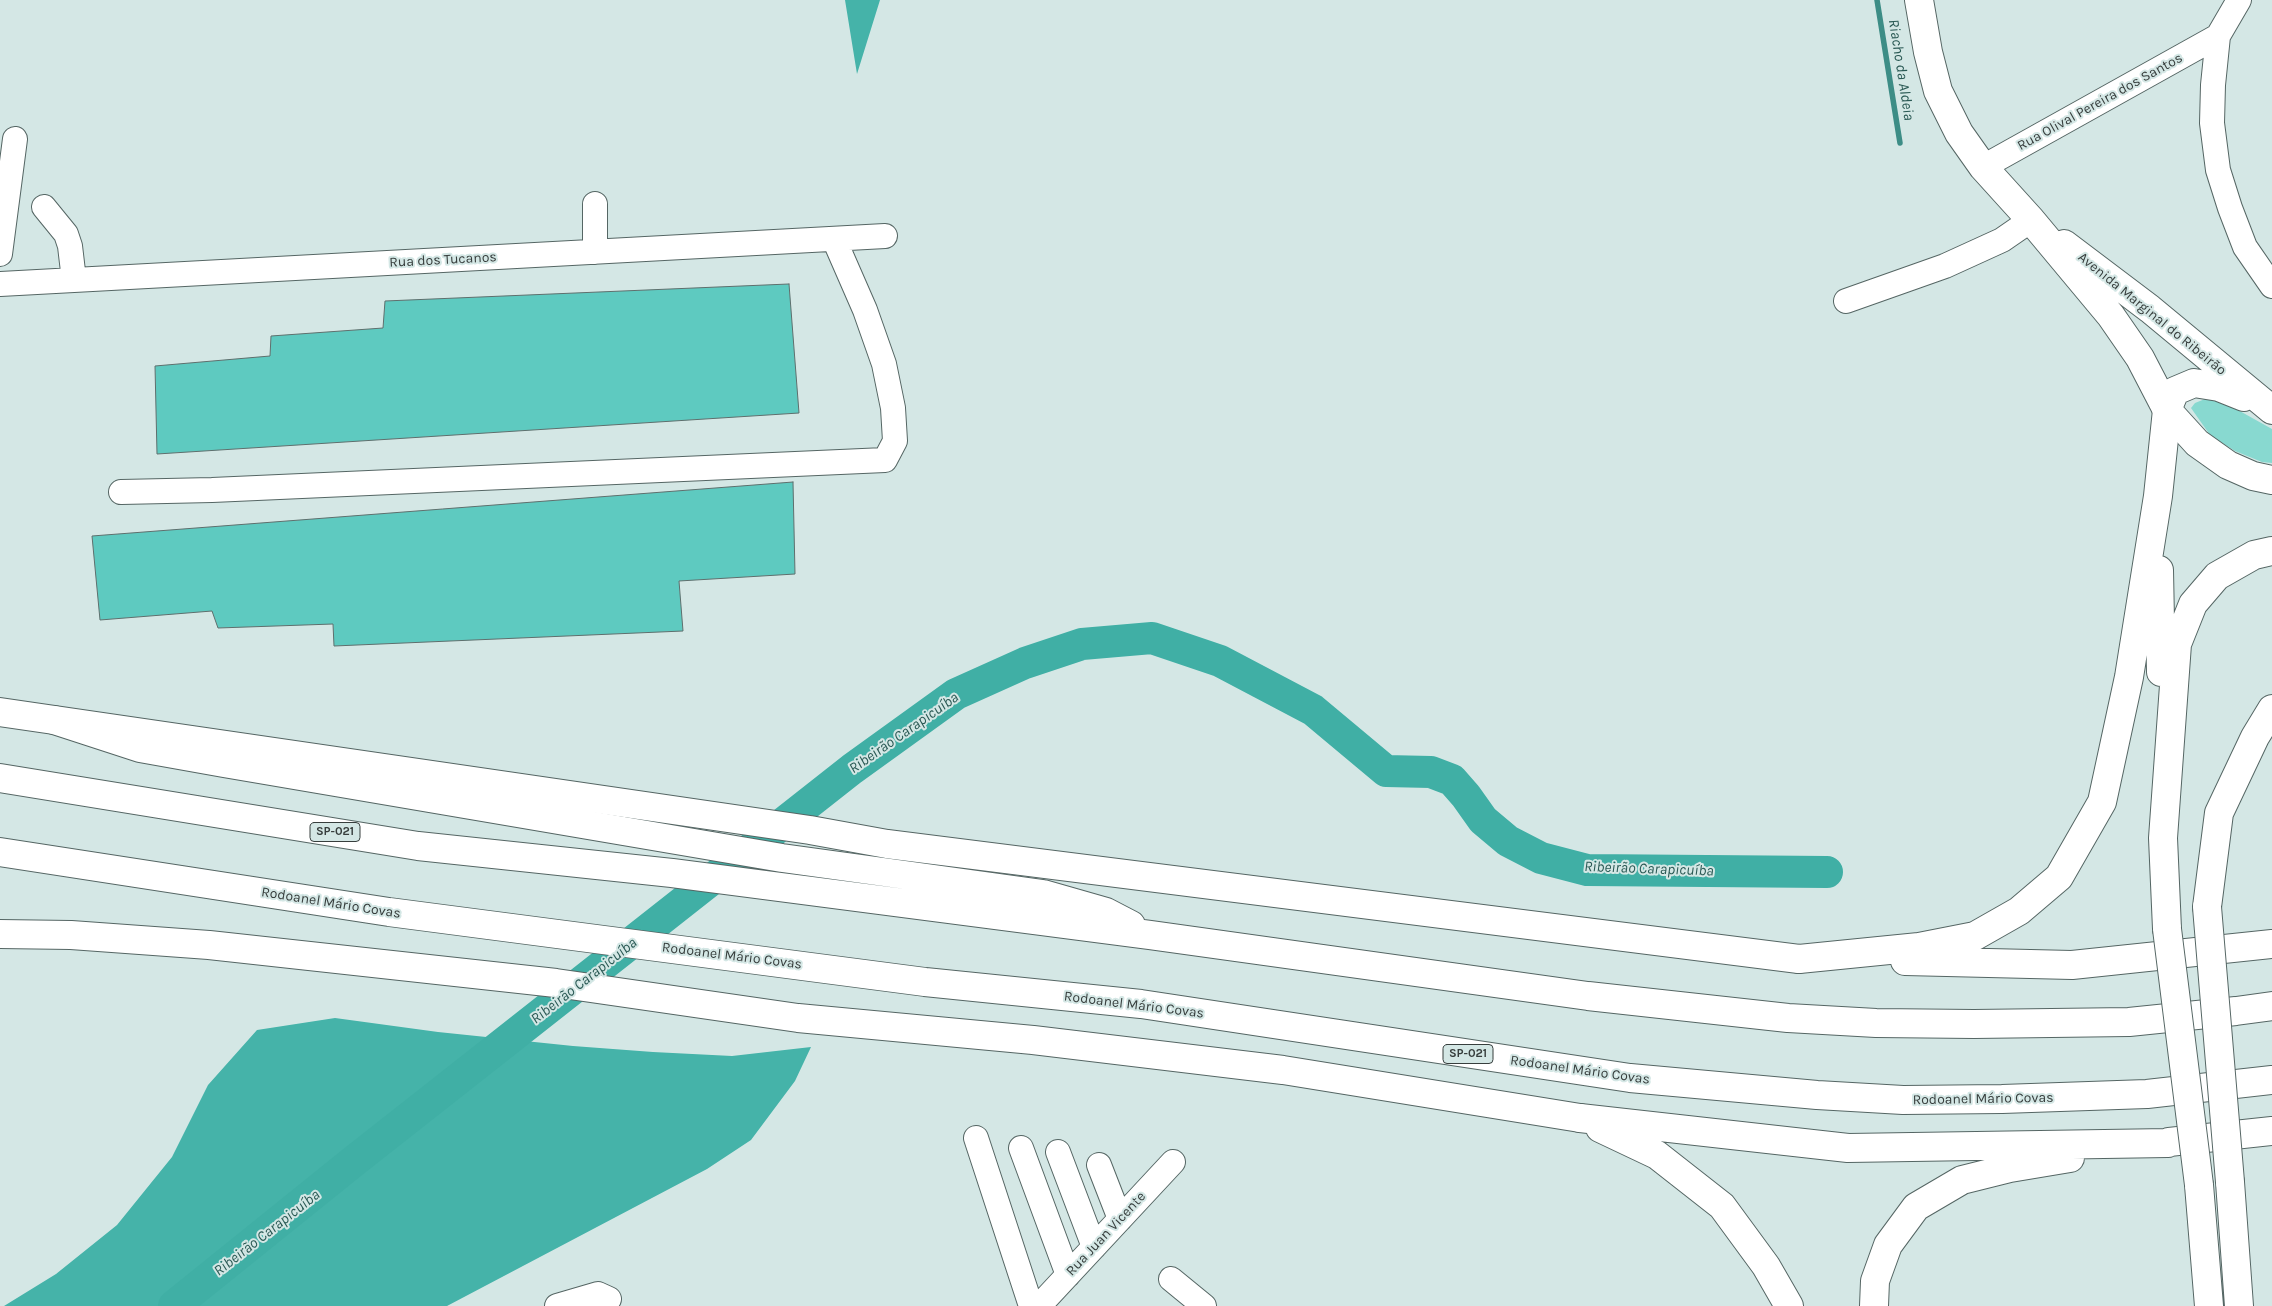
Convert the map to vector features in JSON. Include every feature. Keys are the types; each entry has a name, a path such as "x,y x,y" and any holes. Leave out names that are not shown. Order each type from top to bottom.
{"main road":[{"name":"Avenida Marginal do Ribeirão","path":"1924,2 1938,91 1959,133 1983,167 2031,220 2116,323 2140,358 2167,410 2197,444 2228,465 2253,476 2272,480"},
{"name":"Avenida Marginal do Ribeirão","path":"2031,220 2150,309 2270,409"},
{"path":"1799,959 1919,947 1975,936 2019,911 2059,877 2102,802 2129,677 2158,496 2167,410 2175,391 2194,383 2219,387 2270,409"},
{"path":"2158,496 2163,838 2167,929 2198,1185 2208,1306"},
{"path":"2163,838 2177,644 2193,604 2217,576 2254,555 2272,551"},
{"path":"2239,1306 2207,907 2219,813 2255,737 2272,709"},
{"path":"0,712 810,830 887,844 1799,959 2072,965 2272,944"},
{"path":"54,720 140,748 782,858 1042,894 1106,912 1150,935"},
{"name":"SP-021","path":"0,778 418,846 672,873 1150,935 1588,996 1798,1019 1876,1023 1974,1024 2129,1022 2272,1006"},
{"name":"Rodoanel Mário Covas","path":"0,852 389,912 925,982 1141,1004 1630,1078 1817,1096 1903,1100 2147,1094 2272,1080"},
{"path":"0,934 71,935 209,944 556,982 798,1018 1032,1040 1283,1070 1580,1118 1848,1148 2168,1143"},
{"path":"1580,1118 1657,1155 1722,1206 1766,1266 1789,1306"},
{"path":"1874,1306 1875,1280 1888,1245 1916,1207 1962,1180 2010,1168 2168,1143 2272,1131"},
{"path":"2198,1306 2205,1253"}],"street":[{"path":"2238,0 2218,36 2213,85 2212,123 2218,170 2230,208 2246,247 2272,286"},
{"name":"Rua Olival Pereira dos Santos","path":"1983,167 2218,36"},
{"path":"0,254 14,139"},
{"path":"595,204 595,252"},
{"path":"44,207 66,234 70,246 74,280"},
{"path":"1846,301 1945,266 2002,240 2031,220"},
{"name":"Rua dos Tucanos","path":"0,284 885,236"},
{"path":"121,492 212,490 885,460 895,441 893,408 884,364 866,310 834,239"},
{"path":"976,1138 1031,1306"},
{"path":"1021,1148 1068,1275"},
{"path":"1058,1152 1094,1247"},
{"name":"Rua Juan Vicente","path":"1039,1306 1173,1162"},
{"path":"1099,1165 1120,1219"},
{"path":"1171,1279 1204,1306"},
{"path":"557,1306 598,1294 609,1299"}],"shaded area":[{"path":"845,0 880,0 857,74"},
{"path":"2205,399 2220,400 2272,429 2272,463 2262,462 2235,451 2210,435 2191,408 2195,403"},
{"path":"335,1018 438,1032 653,1052 732,1056 811,1047 795,1081 751,1140 707,1169 447,1306 4,1306 56,1274 117,1225 172,1157 208,1085 257,1030"}],"building":[{"path":"789,284 799,413 157,454 155,366 270,356 271,336 383,328 385,301"},
{"path":"793,482 795,574 679,581 683,631 334,646 333,624 218,628 212,611 100,620 92,536"}],"waterway":[{"name":"Riacho da Aldeia","path":"1877,0 1900,143"},
{"name":"Ribeirão Carapicuíba","path":"174,1306 354,1161 852,769 956,694 1025,663 1082,644 1152,638 1220,661 1313,710 1386,771 1431,772 1452,780 1483,820 1508,841 1541,858 1587,870 1827,872"}]}
